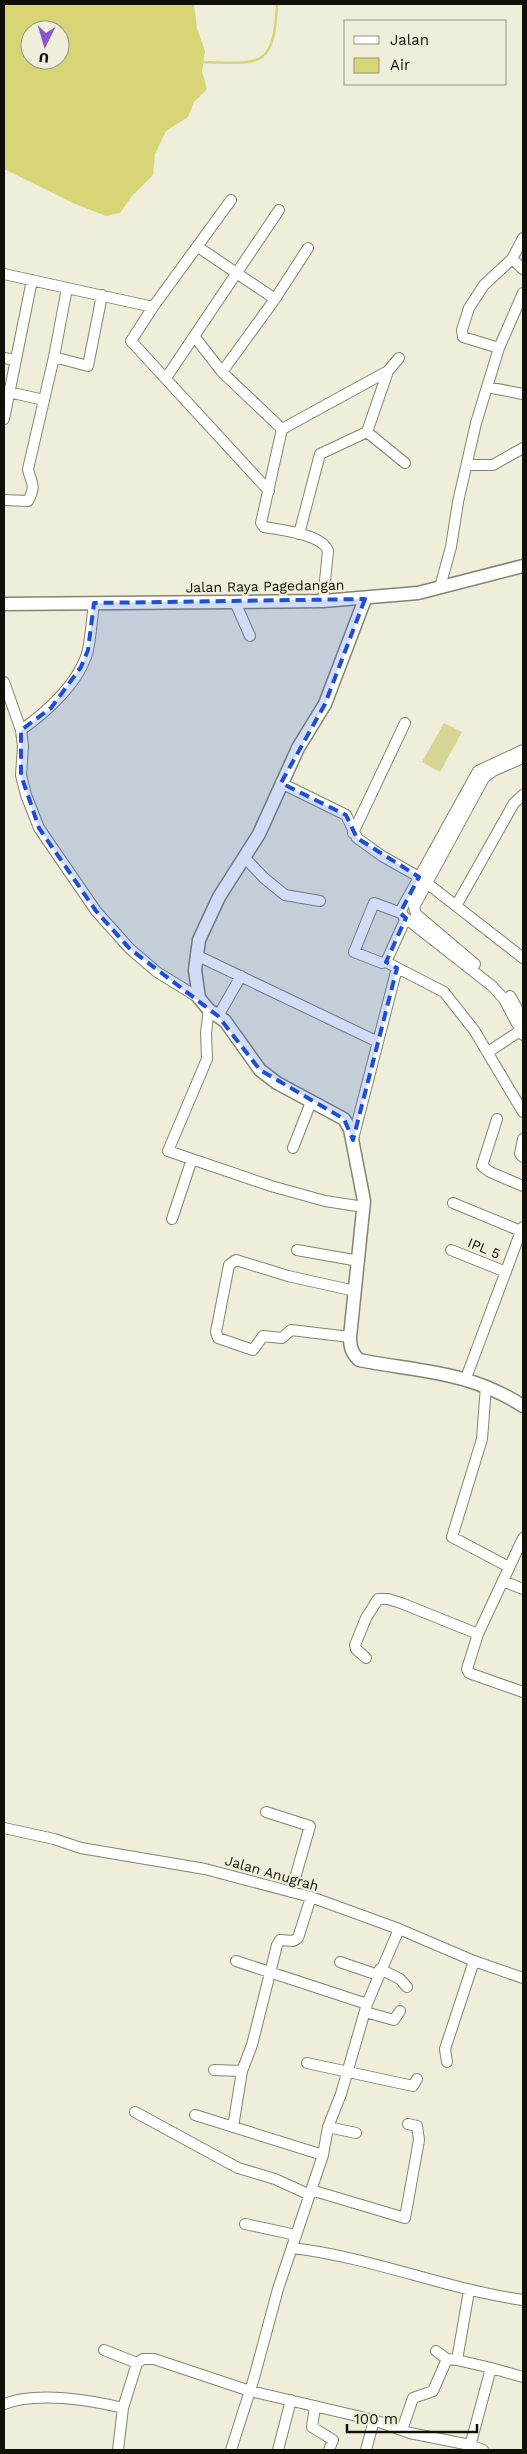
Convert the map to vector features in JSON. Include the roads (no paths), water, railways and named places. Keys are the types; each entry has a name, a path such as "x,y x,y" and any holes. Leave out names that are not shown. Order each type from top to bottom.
{"street":[{"path":"231,200 130,341 269,491"},
{"path":"166,378 279,210"},
{"path":"499,348 463,338 462,330 469,308 484,286 512,259 523,238"},
{"path":"198,247 275,299"},
{"path":"222,372 275,299 308,248"},
{"path":"512,259 523,269"},
{"path":"4,274 153,307"},
{"path":"4,419 7,392 16,360 32,280"},
{"path":"4,500 22,503 28,501 30,497 33,481 28,469 54,357 67,288"},
{"path":"440,587 451,547 466,465 487,387 499,348 523,293"},
{"path":"54,357 88,366 102,296"},
{"path":"194,336 222,372 282,429"},
{"path":"4,358 16,360"},
{"path":"323,601 328,551 326,546 321,541 299,534 262,526 261,522 282,429 388,371 399,358"},
{"path":"299,534 320,454 367,432 388,371"},
{"path":"487,387 523,394"},
{"path":"7,392 44,400"},
{"path":"367,432 405,463"},
{"path":"466,465 493,465 523,448"},
{"name":"Jalan Raya Pagedangan","path":"4,604 365,599 418,593 523,566"},
{"path":"199,998 195,970 199,940 219,897 259,834 298,748 325,704 365,599"},
{"path":"235,602 250,636"},
{"path":"21,730 51,708 81,667 88,650 94,603"},
{"path":"4,682 21,730 23,746 21,775 26,795 39,828 96,910 130,948 157,972 199,998 233,1032 260,1070 277,1083 344,1119 353,1140 364,1207 350,1348 360,1360 466,1378 486,1386 523,1406"},
{"path":"353,833 405,723"},
{"path":"386,962 404,915 478,771 523,750"},
{"path":"523,758 493,771 484,778 423,880 414,907 414,912 498,984 512,999 523,1019"},
{"path":"281,783 346,815 353,833 382,856 423,880 523,958"},
{"path":"456,906 514,803 523,795"},
{"path":"244,857 264,878 285,895 320,901"},
{"path":"488,1052 522,1031 504,999 492,986 404,915 374,903 354,950 355,954 382,963 386,962 444,992 488,1052 523,1112"},
{"path":"196,955 378,1042"},
{"path":"353,1140 397,968"},
{"path":"241,976 214,1013 206,1032 207,1059 168,1149 169,1152 325,1201 364,1207"},
{"path":"294,1148 311,1102"},
{"path":"497,1120 482,1166 490,1172 523,1186"},
{"path":"523,1138 519,1148 520,1154 523,1157"},
{"path":"172,1219 192,1159"},
{"path":"453,1203 522,1229 466,1378"},
{"path":"297,1250 359,1262"},
{"name":"IPL 5","path":"451,1250 506,1272"},
{"path":"350,1337 291,1330 282,1338 261,1338 253,1350 218,1338 216,1332 229,1265 236,1260 280,1274 355,1291"},
{"path":"486,1386 482,1439 452,1537 509,1567"},
{"path":"523,1538 478,1634 467,1671 523,1692"},
{"path":"502,1581 523,1589"},
{"path":"366,1658 356,1649 355,1645 369,1613 378,1600 388,1599 401,1603 478,1634"},
{"path":"266,1812 310,1826 291,1892"},
{"name":"Jalan Anugrah","path":"4,1828 54,1839 81,1848 205,1869 311,1897 399,1929 474,1961 523,1978"},
{"path":"233,2127 242,2071 252,2045 269,1971 279,1942 283,1939 296,1940 298,1938 311,1897"},
{"path":"231,2450 250,2391 278,2289 323,2155 328,2127 347,2073 366,2008 379,1972 399,1929"},
{"path":"236,1961 269,1971 394,2020 400,2011"},
{"path":"447,2062 445,2049 474,1961"},
{"path":"340,1962 400,1979 407,1986"},
{"path":"307,2063 347,2073 380,2078 408,2087 413,2086 417,2079"},
{"path":"214,2070 242,2071"},
{"path":"135,2112 238,2168 310,2192 406,2218 419,2140 417,2126 408,2124"},
{"path":"195,2115 323,2155"},
{"path":"328,2127 356,2133"},
{"path":"244,2224 296,2235"},
{"path":"292,2248 336,2255 469,2291 523,2300"},
{"path":"402,2430 412,2398 433,2391 452,2360 469,2291"},
{"path":"104,2350 137,2363"},
{"path":"436,2351 452,2360 523,2377"},
{"path":"118,2450 123,2408 137,2363 143,2359 154,2359 250,2391 374,2420 402,2430 483,2450"},
{"path":"469,2448 491,2368"},
{"path":"4,2404 22,2400 68,2399 123,2408"},
{"path":"278,2450 291,2400"},
{"path":"315,2406 312,2427 333,2440 330,2450"},
{"path":"366,2450 374,2420"}],"water":[{"path":"4,4 194,4 197,28 205,51 202,71 207,89 194,102 188,117 166,131 155,154 153,175 131,197 120,213 106,216 73,203 4,169"}],"waterway":[{"path":"202,62 238,63 260,58 268,51 272,40 277,4"}]}
